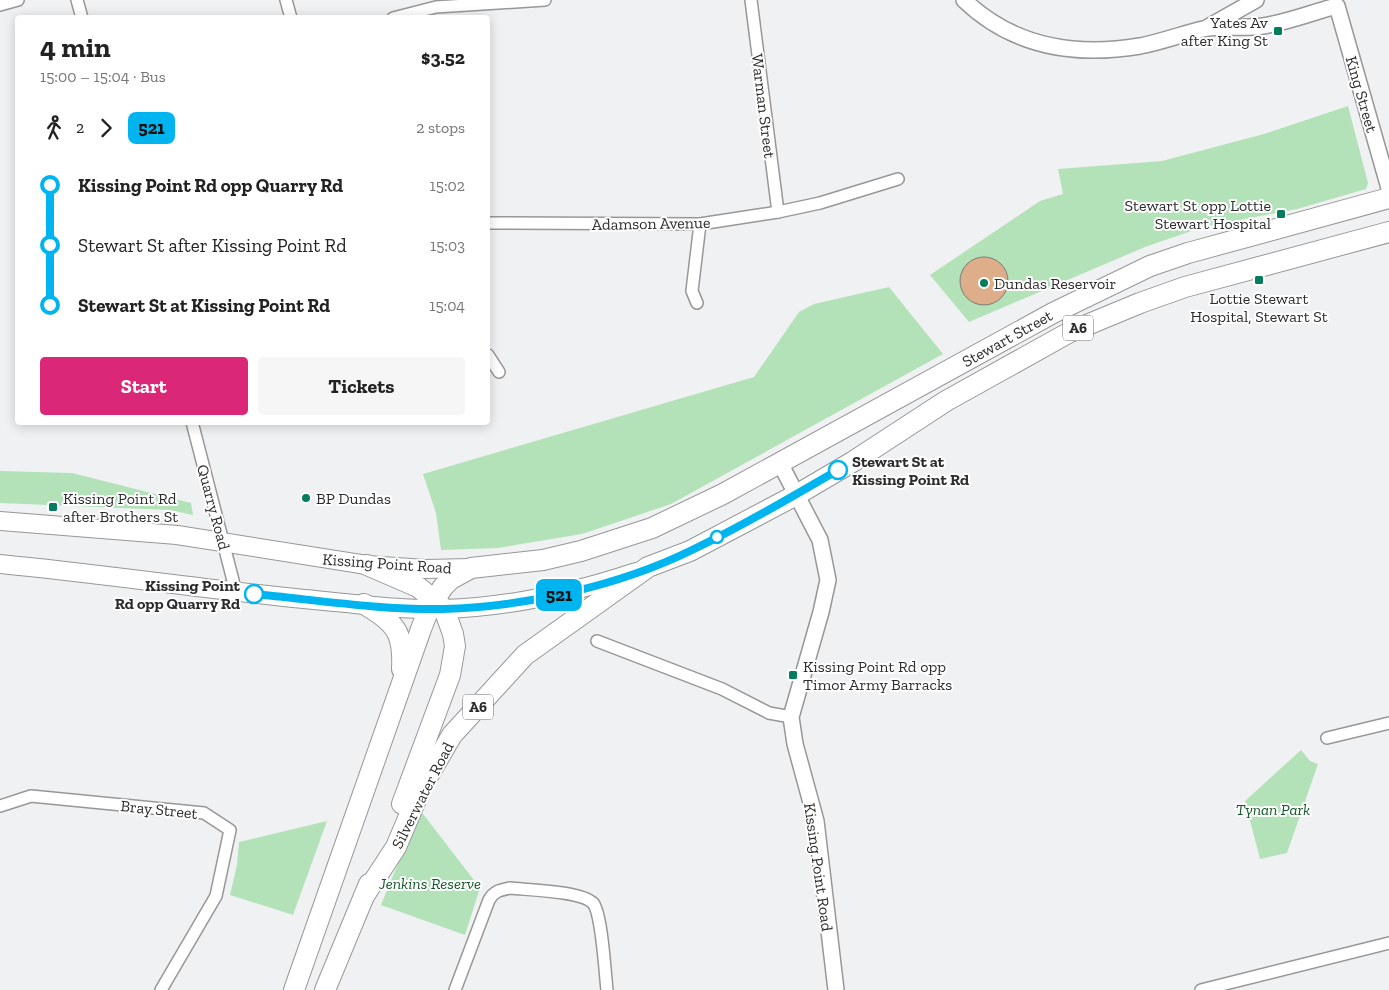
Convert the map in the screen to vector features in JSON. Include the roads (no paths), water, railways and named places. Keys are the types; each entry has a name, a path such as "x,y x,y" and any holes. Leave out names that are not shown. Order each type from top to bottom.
{"highway":[{"name":"Stewart Street","path":"780,463 1053,313 1150,266 1188,253 1389,198"},
{"name":"Stewart Street","path":"798,494 854,461 946,401 1052,341 1108,315 1185,287 1389,232"},
{"name":"Kissing Point Road","path":"472,568 543,560 581,551 652,528 723,494 780,463"},
{"name":"A6","path":"648,568 690,551 798,494"},
{"path":"367,565 418,587 436,606"},
{"name":"A6","path":"294,990 400,688 436,606 451,579 472,568"},
{"name":"Silverwater Road","path":"364,896 396,847 421,788 452,736 525,655 648,568"},
{"path":"364,604 390,620 401,639 403,654 400,688"},
{"name":"Silverwater Road","path":"325,990 364,896 450,675 455,646 453,634 436,606"}],"main road":[{"name":"Kissing Point Road","path":"0,521 178,535 367,565 425,569 472,568"},
{"path":"0,564 236,592 364,604 436,606 502,604 564,594 648,568"}],"street":[{"path":"0,5 18,0"},
{"path":"77,0 81,15"},
{"path":"286,0 290,15"},
{"path":"405,15 436,7 545,0"},
{"name":"Warman Street","path":"751,0 778,212"},
{"path":"964,0 988,21 1003,30 1066,49 1113,49 1142,45 1205,29 1263,26 1336,3"},
{"path":"1205,29 1256,0"},
{"name":"King Street","path":"1336,3 1389,188"},
{"name":"Adamson Avenue","path":"490,223 700,224 778,212 820,203 898,178"},
{"path":"697,303 692,291 700,224"},
{"path":"490,358 499,372"},
{"name":"Quarry Road","path":"193,425 236,592"},
{"name":"Kissing Point Road","path":"780,463 798,494 820,540 828,580 821,612 791,717 795,744 816,821 836,990"},
{"path":"597,641 722,689 769,713 791,717"},
{"path":"1327,738 1389,723"},
{"name":"Bray Street","path":"0,806 31,796 204,813 230,830 216,896 161,990"},
{"path":"456,990 489,900 493,893 510,888 578,896 593,904 597,910 599,922 607,990"},
{"path":"1201,990 1389,942"}],"place":[{"name":"Yates Av after King St","path":"1278,31"},
{"name":"Stewart St opp Lottie Stewart Hospital","path":"1281,214"},
{"name":"Lottie Stewart Hospital, Stewart St","path":"1259,280"},
{"name":"Dundas Reservoir","path":"984,283"},
{"name":"Stewart St at Kissing Point Rd","path":"838,470"},
{"name":"BP Dundas","path":"306,498"},
{"name":"Kissing Point Rd after Brothers St","path":"53,507"},
{"name":"Kissing Point Rd opp Quarry Rd","path":"254,594"},
{"name":"Kissing Point Rd opp Timor Army Barracks","path":"793,675"}],"park label":[{"name":"Tynan Park","path":"1273,809"},
{"name":"Jenkins Reserve","path":"430,883"}]}
